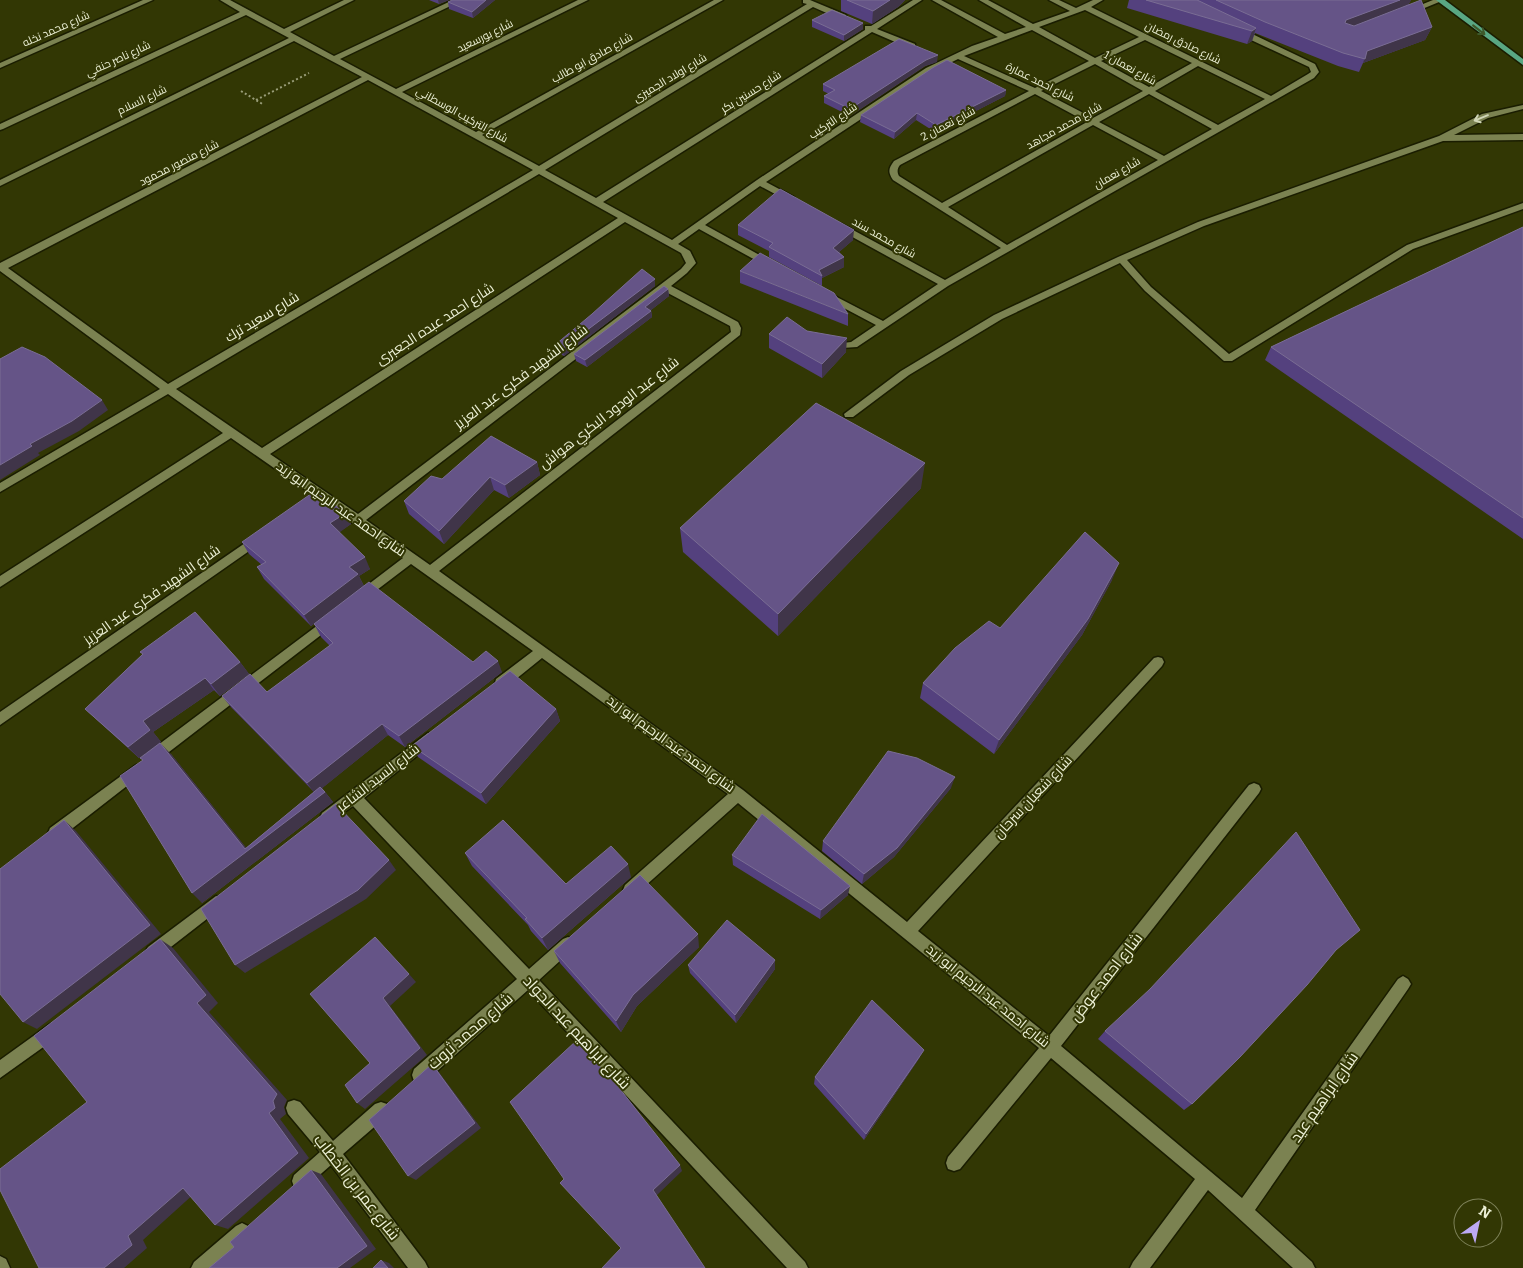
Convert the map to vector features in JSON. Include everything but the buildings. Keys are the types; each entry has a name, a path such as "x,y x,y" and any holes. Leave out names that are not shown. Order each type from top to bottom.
{"main road":[{"path":"1440,0 1523,64"}],"street":[{"name":"شارع محمد نخله","path":"0,66 149,0"},
{"name":"شارع التركيب الوسطاني","path":"224,0 476,135 688,253"},
{"path":"284,32 350,0"},
{"path":"334,59 459,0"},
{"name":"شارع بورسعيد","path":"396,92 584,0"},
{"name":"شارع صادق ابو طالب","path":"476,135 719,0"},
{"path":"804,0 855,22"},
{"name":"شارع حسنين بكر","path":"596,202 868,28 918,0"},
{"path":"936,0 1004,37"},
{"name":"شارع نعمان 1","path":"983,0 1218,129"},
{"path":"1053,0 1076,11"},
{"name":"شارع التركيب","path":"672,244 760,182 843,129 944,58 958,56 1076,11 1099,0"},
{"path":"1401,14 1440,0"},
{"name":"شارع اولاد الجميزى","path":"539,170 813,4"},
{"name":"شارع صادق رمضان","path":"1085,7 1271,99"},
{"name":"شارع ناصر حنفي","path":"0,127 246,12"},
{"path":"868,28 923,50"},
{"name":"شارع نعمان","path":"820,345 837,348 853,345 945,284 1271,99 1315,72 1312,66 1235,29"},
{"name":"شارع نعمان 2","path":"1008,249 896,178 893,168 897,163 1144,36"},
{"name":"شارع السلام","path":"0,183 294,38"},
{"name":"شارع احمد عمارة","path":"958,56 1035,91 1163,159"},
{"name":"شارع محمد مجاهد","path":"942,207 1198,63"},
{"name":"شارع منصور محمود","path":"1,267 368,77"},
{"path":"848,414 905,373 998,317 1121,259 1201,224 1442,138 1485,116 1523,107"},
{"path":"1442,138 1523,137"},
{"name":"شارع سعيد ترك","path":"0,488 539,170"},
{"path":"760,182 802,206"},
{"path":"1121,259 1148,289 1228,358 1410,246 1523,206"},
{"name":"شارع احمد عبده الجعبرى","path":"262,454 624,218"},
{"name":"شارع محمد سند","path":"828,219 945,284"},
{"path":"699,225 778,268"},
{"name":"شارع الشهيد فكرى عبد العزيز","path":"358,520 689,267 691,258 688,253"},
{"name":"شارع احمد عبد الرحيم ابو زيد","path":"1,267 230,433 358,520 429,572 542,650 738,794 1050,1047 1207,1178 1306,1268"},
{"name":"شارع عبد الودود البكري هواش","path":"429,572 736,333 734,324 663,286"},
{"path":"813,287 883,326"},
{"path":"0,582 230,433"},
{"path":"309,503 321,495"},
{"name":"شارع الشهيد فكرى عبد العزيز","path":"0,719 266,534"},
{"path":"47,839 411,558"},
{"path":"487,693 542,650"},
{"name":"شارع شعبان سرحان","path":"908,931 1158,662"},
{"name":"شارع السيد الشاعر","path":"314,827 440,730"},
{"name":"شارع احمد عوض","path":"954,1163 1050,1047 1254,789"},
{"path":"615,902 738,794"},
{"name":"شارع ابراهيم عبد الجواد","path":"354,797 528,979 798,1268"},
{"path":"141,961 228,894"},
{"name":"شارع محمد ثروت","path":"412,1082 579,934"},
{"name":"شارع ابراهيم عيد","path":"1244,1210 1403,984"},
{"path":"0,1070 63,1022"},
{"path":"288,1192 390,1102"},
{"name":"شارع عمر بن الخطاب","path":"294,1108 332,1153 419,1268"},
{"path":"1139,1268 1207,1178"},
{"path":"200,1268 251,1223"}],"path":[{"path":"256,100 334,59"}]}
